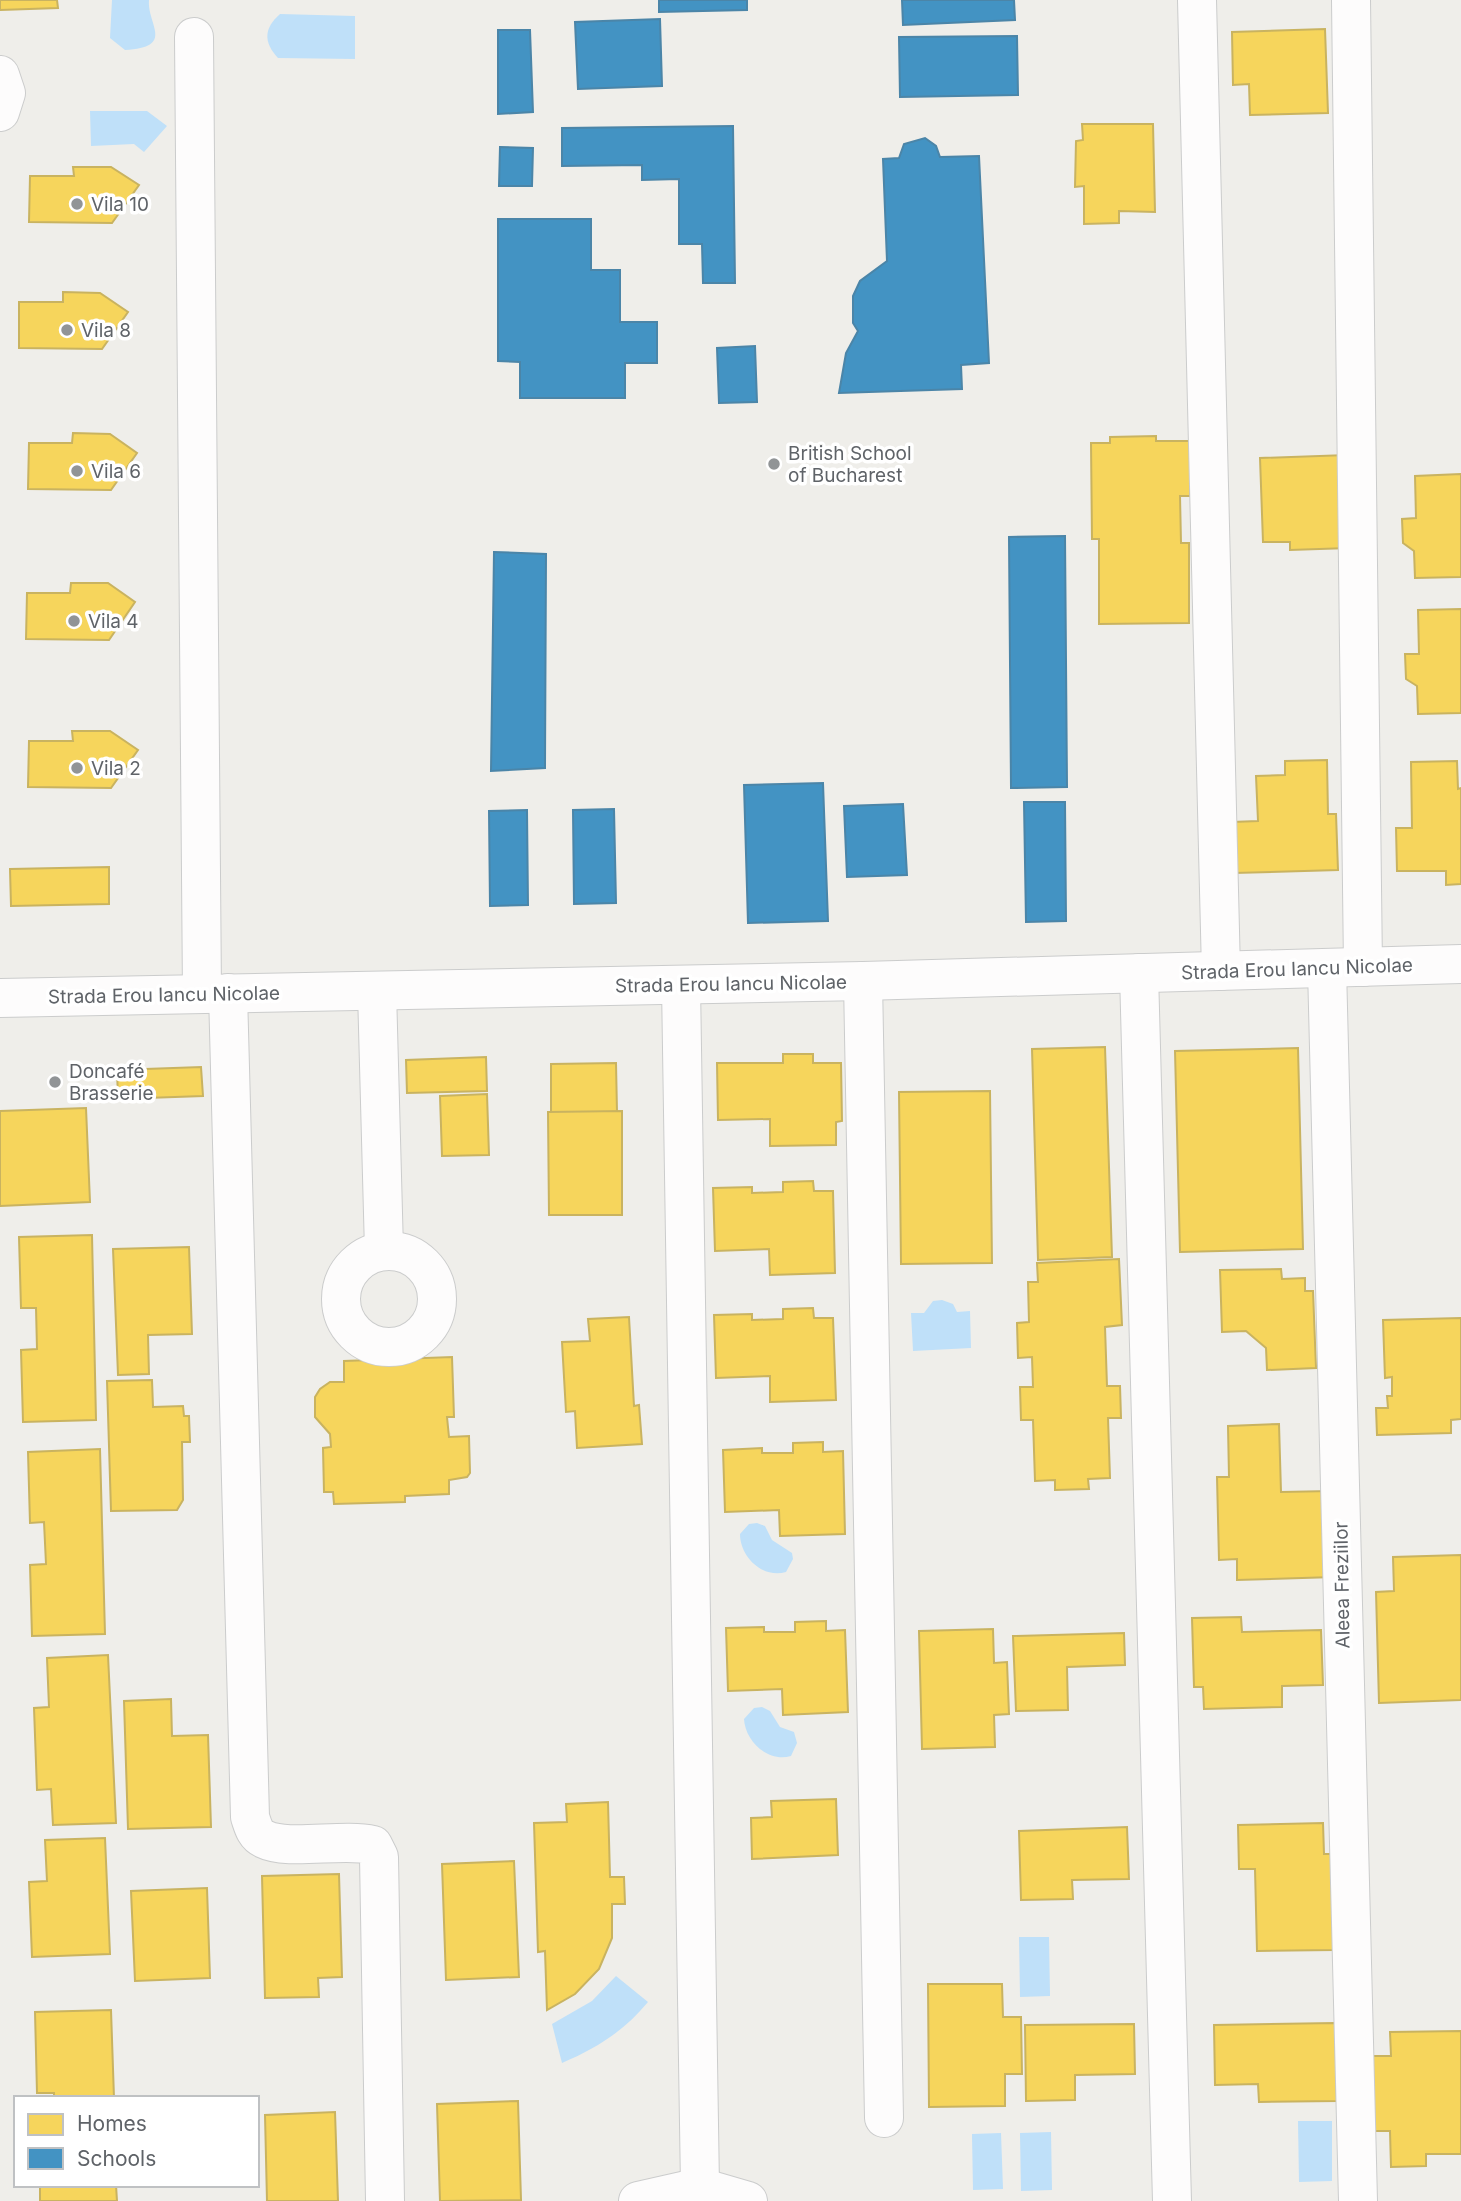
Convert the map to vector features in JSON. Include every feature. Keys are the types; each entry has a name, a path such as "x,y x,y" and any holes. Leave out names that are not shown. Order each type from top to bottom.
{"street":[{"path":"1197,0 1221,971"},
{"name":"Aleea Freziilor","path":"1351,0 1345,968 1358,2201"},
{"path":"194,37 215,994 250,1817 255,1832 265,1840 284,1843 357,1842 373,1845 379,1857 385,2200"},
{"path":"0,75 6,93 0,112"},
{"name":"Strada Erou Iancu Nicolae","path":"0,998 863,981 1461,964"},
{"path":"1139,973 1172,2201"},
{"path":"863,981 884,2118"},
{"path":"681,985 700,2187"},
{"path":"377,991 384,1250"},
{"path":"639,2201 700,2187 748,2201"}],"water":[{"path":"112,0 149,0 155,33 150,44 125,50 110,38"},
{"path":"280,14 355,16 355,59 278,58 267,35"},
{"path":"90,111 147,111 167,126 144,152 134,144 91,146"},
{"path":"942,1300 953,1304 957,1312 970,1311 971,1348 913,1351 911,1313 924,1313 933,1301"},
{"path":"749,1524 765,1526 772,1540 792,1553 793,1559 786,1572 769,1572 748,1558 740,1534"},
{"path":"762,1707 770,1711 780,1727 794,1732 797,1743 791,1756 774,1756 753,1742 744,1719 754,1708"},
{"path":"1019,1937 1049,1937 1050,1996 1020,1997"},
{"path":"616,1976 648,2002 609,2038 562,2063 552,2024 592,2001"},
{"path":"1298,2121 1332,2121 1332,2181 1299,2182"},
{"path":"1051,2132 1052,2190 1021,2191 1020,2133"},
{"path":"1001,2133 1003,2189 973,2190 972,2134"}],"building: Homes":[{"path":"0,0 57,0 58,8 0,10"},
{"path":"1325,29 1328,113 1250,115 1249,84 1233,85 1232,32"},
{"path":"1082,124 1153,124 1155,212 1119,211 1119,223 1084,224 1084,186 1075,187 1076,141 1083,140"},
{"name":"Vila 10","path":"73,167 111,167 139,185 112,223 29,222 30,176 74,176"},
{"name":"Vila 8","path":"63,292 100,293 128,312 102,349 19,348 19,302 63,302"},
{"name":"Vila 6","path":"73,433 110,434 137,453 111,490 28,489 29,443 72,443"},
{"path":"1156,436 1156,441 1190,441 1190,496 1180,496 1181,543 1189,543 1189,623 1099,624 1099,539 1092,539 1091,443 1110,443 1110,437"},
{"path":"1347,455 1349,548 1290,550 1290,542 1263,542 1260,458"},
{"path":"1461,474 1461,577 1415,578 1414,551 1403,543 1402,519 1416,518 1415,476"},
{"name":"Vila 4","path":"71,583 108,583 135,602 109,640 26,639 27,593 70,593"},
{"path":"1461,609 1461,713 1418,714 1417,686 1406,679 1405,654 1419,654 1418,610"},
{"name":"Vila 2","path":"72,731 110,731 138,750 111,788 28,787 29,741 73,741"},
{"path":"1327,760 1328,814 1336,814 1338,870 1234,873 1232,822 1258,821 1256,776 1285,775 1285,761"},
{"path":"1457,761 1458,789 1461,788 1461,884 1446,885 1446,871 1397,871 1396,828 1412,828 1411,762"},
{"path":"109,867 109,904 11,906 10,869"},
{"path":"1105,1047 1112,1257 1038,1260 1032,1049"},
{"path":"1298,1048 1303,1249 1180,1252 1175,1051"},
{"path":"783,1054 813,1054 813,1063 841,1063 842,1121 836,1122 836,1145 770,1146 770,1119 718,1120 717,1063 783,1063"},
{"path":"486,1057 487,1091 407,1093 406,1060"},
{"path":"616,1063 617,1112 551,1112 551,1064"},
{"path":"201,1067 203,1096 118,1099 117,1070"},
{"path":"990,1091 992,1263 901,1264 899,1092"},
{"path":"487,1094 489,1155 442,1156 440,1096"},
{"path":"86,1108 90,1202 0,1206 0,1111"},
{"path":"622,1111 622,1215 549,1215 548,1112"},
{"path":"813,1181 814,1191 833,1191 835,1273 770,1275 769,1249 715,1251 713,1188 752,1187 752,1193 783,1192 783,1182"},
{"path":"92,1235 96,1420 23,1422 21,1350 37,1349 36,1308 21,1308 19,1237"},
{"path":"189,1247 192,1334 148,1335 149,1374 118,1375 113,1249"},
{"path":"1119,1259 1122,1325 1105,1327 1107,1386 1120,1386 1121,1418 1108,1418 1110,1478 1088,1479 1089,1489 1055,1490 1055,1480 1035,1481 1033,1420 1021,1420 1020,1387 1033,1387 1032,1357 1018,1358 1017,1323 1029,1322 1028,1282 1038,1282 1037,1263"},
{"path":"1281,1269 1282,1279 1305,1278 1305,1291 1313,1291 1316,1368 1267,1370 1266,1348 1246,1331 1222,1332 1220,1270"},
{"path":"813,1308 814,1318 833,1318 836,1400 770,1402 770,1376 716,1378 714,1315 752,1314 752,1320 783,1319 783,1309"},
{"path":"629,1317 634,1406 639,1405 642,1444 577,1448 575,1411 566,1412 562,1342 590,1341 588,1319"},
{"path":"1461,1318 1461,1419 1451,1420 1451,1433 1377,1435 1376,1408 1388,1408 1387,1396 1392,1396 1392,1377 1385,1378 1383,1320"},
{"path":"452,1357 454,1417 447,1417 449,1437 469,1436 470,1473 467,1477 449,1480 449,1494 405,1496 405,1502 334,1504 333,1492 324,1492 323,1448 331,1447 330,1434 315,1417 315,1397 320,1389 330,1382 344,1382 344,1361"},
{"path":"152,1380 153,1407 183,1406 184,1416 189,1416 190,1442 182,1442 183,1500 177,1510 111,1511 107,1381"},
{"path":"1279,1424 1281,1492 1331,1491 1334,1577 1237,1580 1237,1559 1219,1560 1217,1477 1229,1477 1228,1426"},
{"path":"823,1442 823,1452 843,1451 845,1534 780,1536 779,1510 725,1512 723,1450 762,1448 762,1453 793,1453 793,1443"},
{"path":"100,1449 105,1634 32,1636 30,1565 46,1564 44,1522 30,1523 28,1452"},
{"path":"1461,1555 1461,1700 1379,1703 1376,1592 1394,1591 1393,1557"},
{"path":"1241,1617 1242,1632 1321,1630 1323,1685 1282,1686 1282,1707 1204,1709 1203,1687 1194,1687 1192,1618"},
{"path":"826,1621 826,1631 845,1630 848,1712 783,1715 782,1689 728,1691 726,1628 764,1627 764,1632 795,1632 795,1622"},
{"path":"993,1629 994,1663 1007,1662 1009,1714 994,1715 995,1747 922,1749 919,1631"},
{"path":"1124,1633 1125,1665 1067,1667 1068,1710 1016,1711 1013,1636"},
{"path":"108,1655 116,1823 53,1825 51,1789 37,1790 34,1708 49,1707 47,1658"},
{"path":"171,1699 172,1736 208,1735 211,1827 128,1829 124,1701"},
{"path":"836,1799 838,1855 752,1859 751,1818 772,1817 771,1801"},
{"path":"608,1802 610,1877 624,1877 625,1904 612,1904 612,1938 599,1969 575,1994 547,2010 545,1951 538,1952 534,1823 567,1822 566,1804"},
{"path":"1323,1823 1324,1854 1332,1854 1334,1950 1257,1951 1255,1869 1239,1869 1238,1825"},
{"path":"1127,1827 1129,1879 1072,1880 1073,1899 1021,1900 1019,1831"},
{"path":"105,1838 110,1954 32,1957 29,1882 47,1881 45,1840"},
{"path":"514,1861 519,1977 446,1980 442,1864"},
{"path":"339,1874 342,1977 318,1978 319,1997 265,1998 262,1876"},
{"path":"207,1888 210,1978 135,1981 131,1891"},
{"path":"928,1984 1002,1984 1003,2017 1021,2017 1022,2074 1005,2074 1005,2106 929,2107"},
{"path":"111,2010 114,2096 54,2096 54,2093 37,2093 35,2012"},
{"path":"1335,2023 1337,2101 1259,2102 1258,2084 1215,2085 1214,2025"},
{"path":"1134,2024 1135,2074 1075,2075 1075,2100 1026,2101 1025,2025"},
{"path":"1461,2031 1461,2154 1426,2154 1426,2166 1391,2167 1390,2131 1370,2131 1369,2056 1391,2056 1390,2032"},
{"path":"518,2101 521,2200 440,2201 437,2104"},
{"path":"335,2112 338,2201 267,2201 265,2115"},
{"path":"40,2187 116,2187 117,2201 40,2201"}],"building: Schools":[{"path":"659,0 747,0 747,10 659,12"},
{"path":"902,0 1014,0 1015,20 903,25"},
{"path":"660,19 662,86 578,89 575,22"},
{"path":"498,30 530,30 533,112 498,114"},
{"path":"1017,36 1018,95 900,97 899,37"},
{"path":"733,126 735,283 703,283 702,244 679,244 679,179 642,180 642,165 562,166 562,128"},
{"path":"925,138 936,146 940,157 979,156 989,363 961,365 962,389 839,393 846,353 858,331 853,323 853,296 860,281 887,261 883,159 899,158 904,144"},
{"path":"500,147 533,148 532,186 499,186"},
{"path":"498,219 591,219 591,270 620,270 620,322 657,322 657,363 625,363 625,398 520,398 520,362 498,361"},
{"path":"755,346 757,402 719,403 717,348"},
{"path":"1065,536 1067,787 1011,788 1009,537"},
{"path":"494,552 546,554 545,768 491,771"},
{"path":"823,783 828,921 748,923 744,785"},
{"path":"1024,802 1065,802 1066,921 1026,922"},
{"path":"903,804 907,875 847,877 844,806"},
{"path":"614,809 616,903 574,904 573,810"},
{"path":"527,810 528,905 490,906 489,811"}],"place":[{"name":"Vila 10","path":"77,204"},
{"name":"Vila 8","path":"67,330"},
{"name":"British School of Bucharest","path":"774,464"},
{"name":"Vila 6","path":"77,471"},
{"name":"Vila 4","path":"74,621"},
{"name":"Vila 2","path":"77,768"},
{"name":"Doncafé Brasserie","path":"55,1082"}]}
